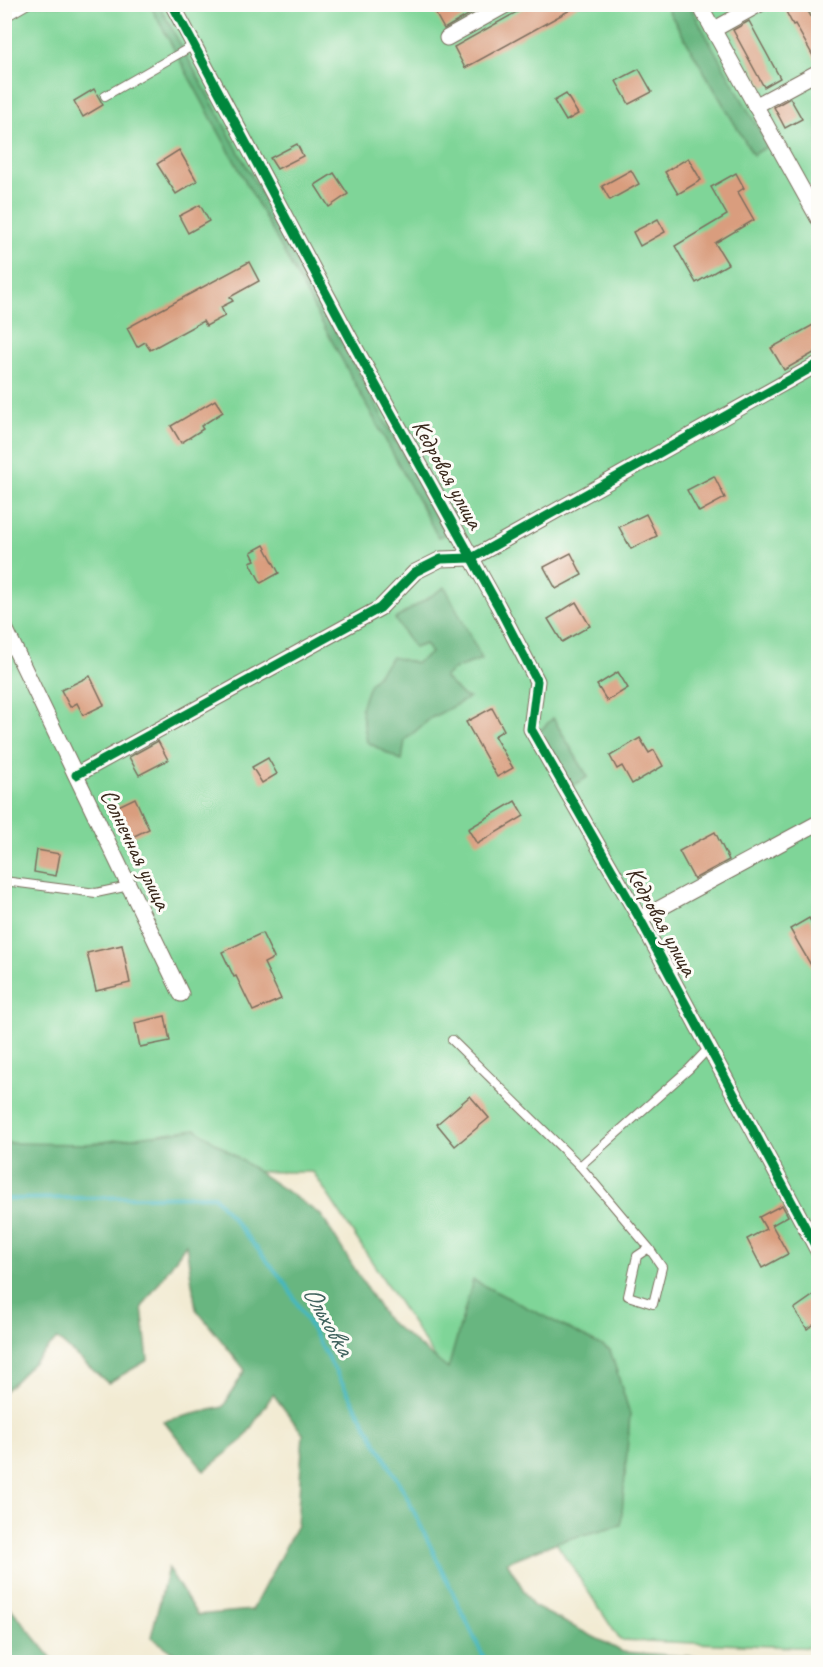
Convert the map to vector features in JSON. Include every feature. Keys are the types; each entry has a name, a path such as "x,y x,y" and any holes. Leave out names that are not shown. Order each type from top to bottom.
{"street":[{"name":"Кедровая улица","path":"172,4 347,334 472,558 537,681 531,729 640,919 819,1251"},
{"path":"447,39 508,4"},
{"path":"699,4 819,218"},
{"path":"713,30 760,4"},
{"path":"755,106 819,72"},
{"path":"76,775 380,608 415,572 441,559 472,558 819,364"},
{"name":"Солнечная улица","path":"4,626 181,994"},
{"path":"640,919 819,823"}],"lane":[{"path":"4,18 28,4"},
{"path":"105,96 194,45"},
{"path":"4,881 96,893 129,886"},
{"path":"452,1040 580,1166 649,1248 662,1268 653,1304 628,1296 638,1256 649,1248"},
{"path":"580,1166 689,1069 709,1048"}],"green space":[{"path":"5,5 818,5 818,1648 620,1640 313,1172 5,1170"},
{"path":"150,5 159,5 446,534 438,537"},
{"path":"665,5 689,5 768,146 753,155"},
{"path":"445,587 482,659 454,669 444,677 463,696 469,698 431,718 405,740 402,761 367,742 361,708 369,685 392,657 416,663 431,653 425,644 414,648 395,619"},
{"path":"553,718 588,777 569,788 538,733"},
{"path":"196,1129 321,1215 386,1319 448,1369 473,1280 610,1350 630,1414 621,1525 560,1541 507,1562 533,1606 623,1652 771,1662 187,1662 151,1637 168,1568 197,1615 252,1610 297,1525 303,1434 273,1394 243,1440 204,1471 164,1421 223,1407 245,1370 196,1309 186,1244 142,1307 148,1360 108,1383 57,1339 5,1391 5,1143 88,1144"},
{"path":"5,1601 55,1662 5,1662"}],"building":[{"path":"440,4 487,4 444,29 433,9"},
{"path":"531,4 581,4 465,68 454,47"},
{"path":"782,4 804,4 819,31 819,62 817,63"},
{"path":"749,21 780,78 764,87 733,30"},
{"path":"639,69 652,92 629,104 616,81"},
{"path":"94,89 103,105 83,117 74,101"},
{"path":"566,94 578,114 566,121 554,101"},
{"path":"790,98 802,119 785,128 774,107"},
{"path":"297,144 303,156 277,169 270,158"},
{"path":"179,150 197,181 176,194 157,164"},
{"path":"688,158 701,180 678,194 665,172"},
{"path":"631,170 639,184 610,200 602,186"},
{"path":"334,173 348,194 329,207 315,185"},
{"path":"736,173 744,188 738,192 754,220 715,243 728,264 696,283 675,246 727,215 711,187"},
{"path":"200,205 209,221 188,233 179,216"},
{"path":"658,219 665,232 640,246 633,232"},
{"path":"249,262 259,281 230,297 233,301 221,307 225,316 206,326 203,321 150,350 145,342 137,347 127,328"},
{"path":"815,324 819,330 819,350 784,370 771,348"},
{"path":"215,400 223,412 201,426 203,429 181,443 171,426"},
{"path":"714,476 725,498 699,512 687,490"},
{"path":"646,514 657,536 631,549 619,527"},
{"path":"264,545 279,573 261,583 250,562 255,560 251,552"},
{"path":"571,553 582,575 556,589 544,567"},
{"path":"576,602 590,626 562,642 548,619"},
{"path":"618,672 628,688 607,701 597,685"},
{"path":"90,676 104,705 83,715 77,703 70,707 61,690"},
{"path":"492,708 504,730 494,736 513,768 497,777 466,722"},
{"path":"640,738 649,753 654,750 663,766 632,784 622,766 617,769 610,756"},
{"path":"158,741 168,760 139,775 129,757"},
{"path":"268,758 277,774 262,783 252,767"},
{"path":"135,798 149,829 126,840 112,809"},
{"path":"515,801 524,816 477,844 468,829"},
{"path":"715,832 729,860 694,879 679,851"},
{"path":"37,850 60,854 56,876 34,872"},
{"path":"809,918 819,935 819,979 790,929"},
{"path":"262,933 274,958 264,963 281,999 253,1011 222,952"},
{"path":"122,945 130,983 96,991 87,953"},
{"path":"165,1016 170,1041 140,1047 135,1023"},
{"path":"470,1096 489,1118 455,1146 437,1124"},
{"path":"782,1205 788,1216 772,1225 788,1254 762,1268 747,1239 766,1229 759,1217"},
{"path":"814,1295 819,1302 819,1321 807,1329 794,1309"}],"waterway":[{"name":"Ольховка","path":"4,1199 214,1196 286,1284 406,1495 486,1662"}],"cycle path":[{"path":"172,4 353,344 537,681 531,729 640,919 818,1251"},
{"path":"76,775 380,608 415,572 441,559 472,558 818,364"}]}
